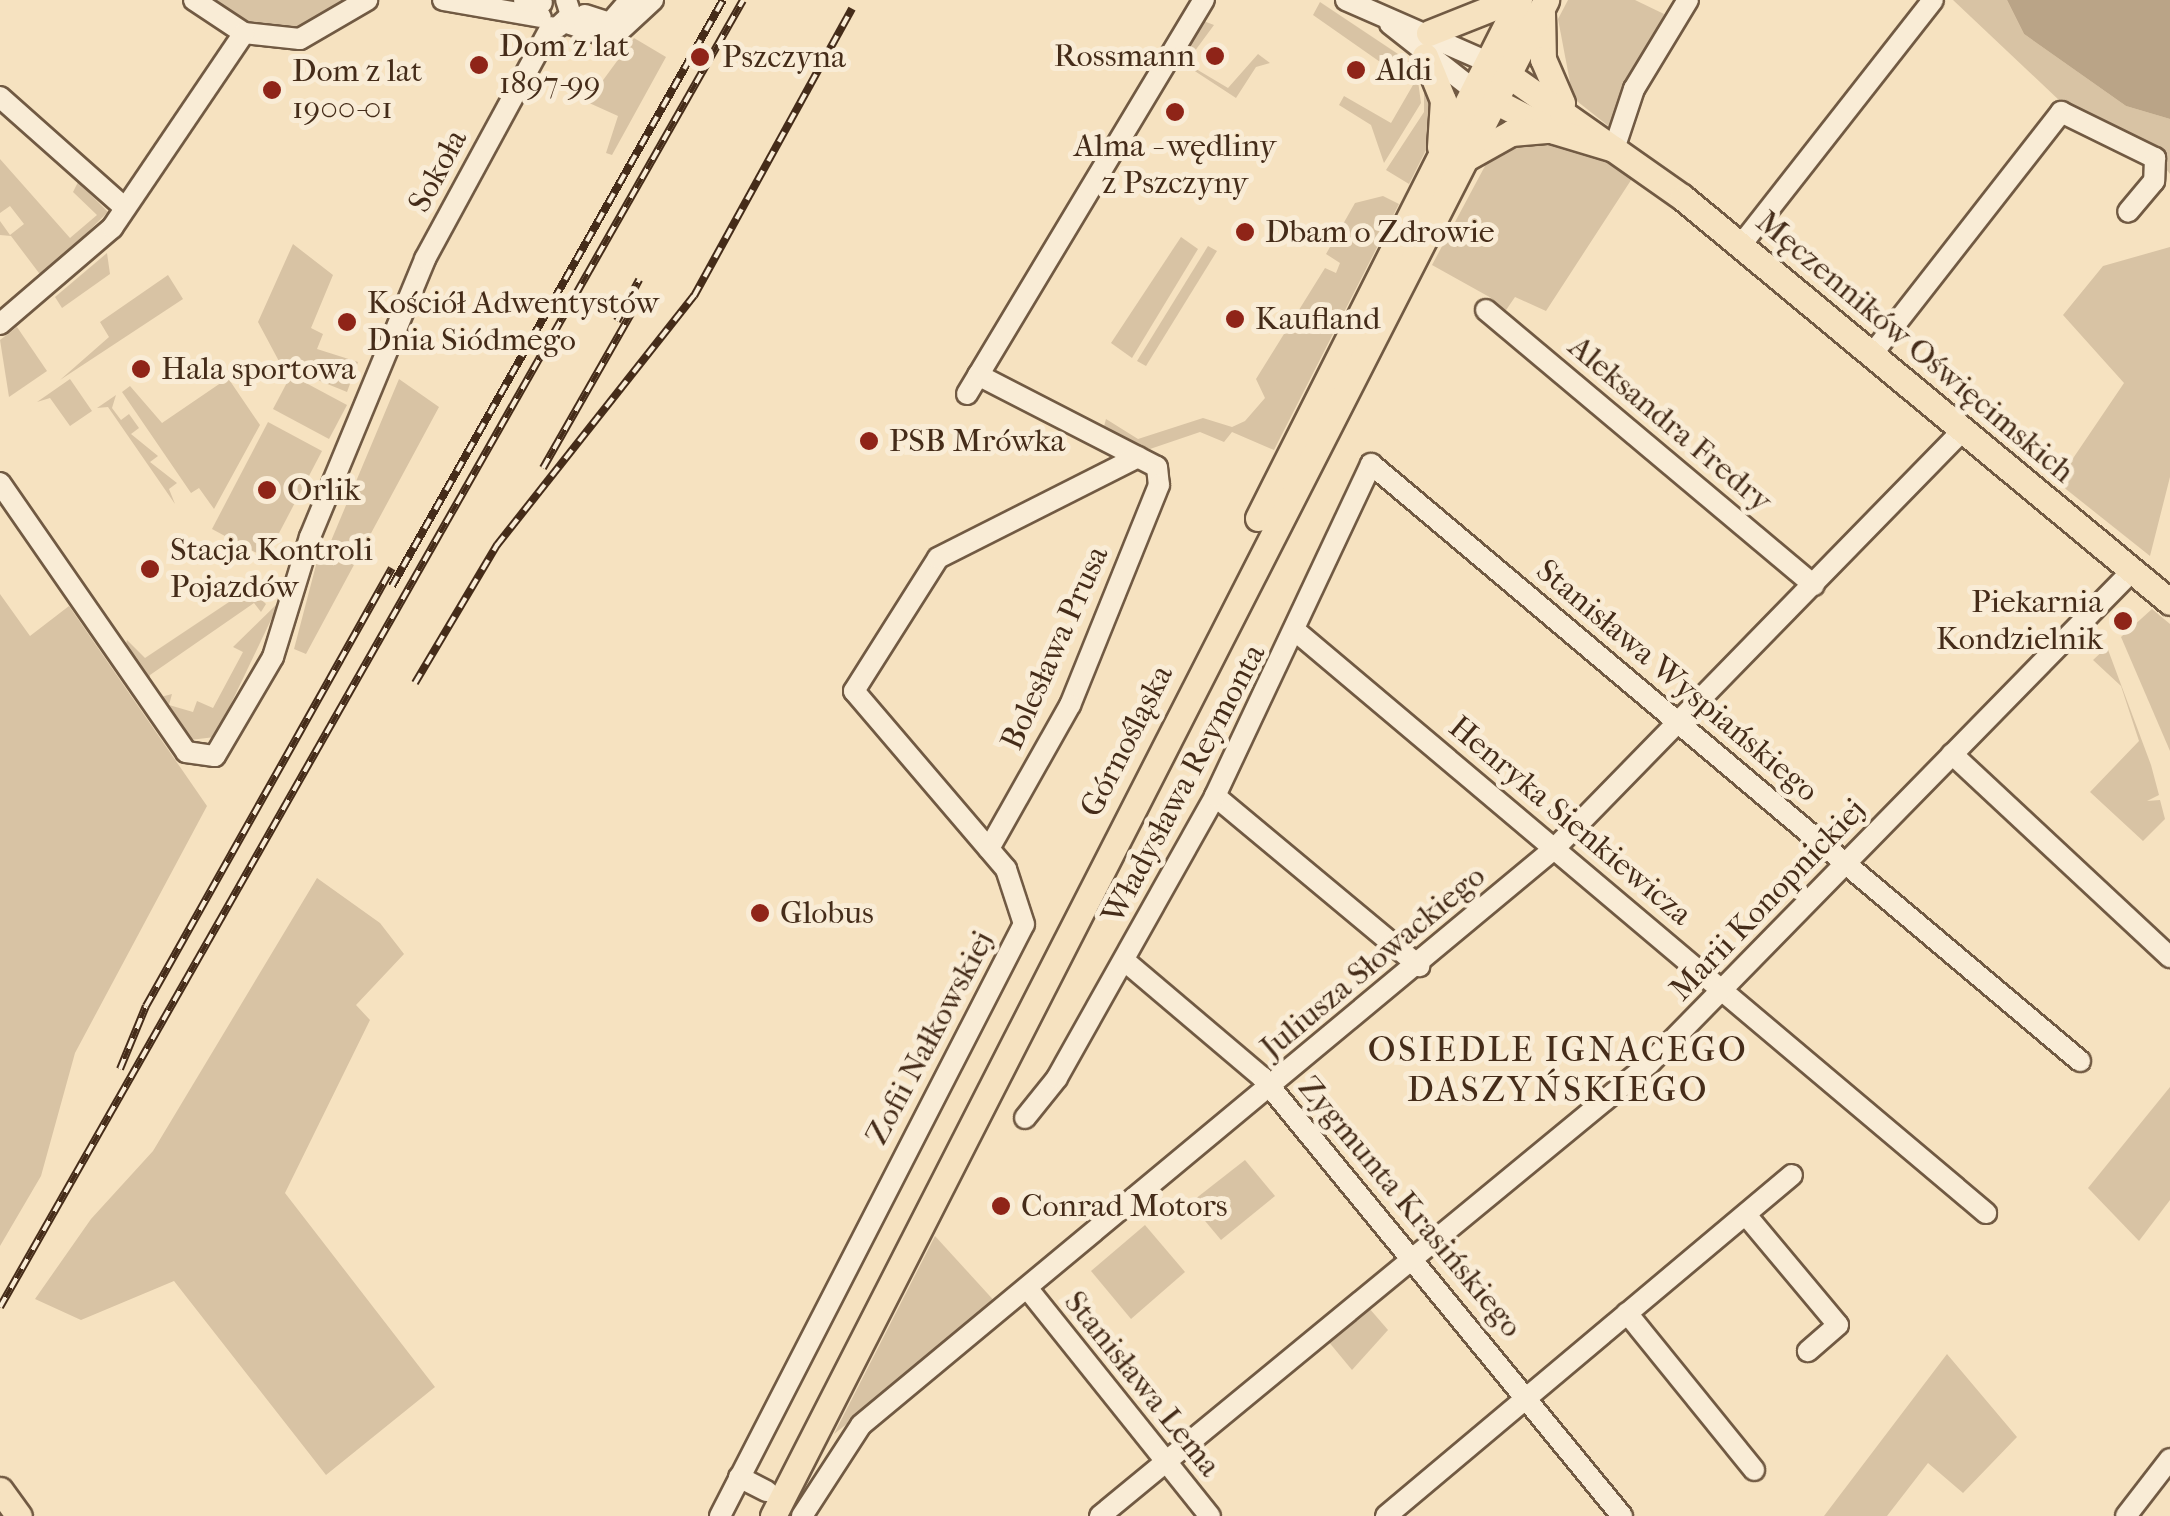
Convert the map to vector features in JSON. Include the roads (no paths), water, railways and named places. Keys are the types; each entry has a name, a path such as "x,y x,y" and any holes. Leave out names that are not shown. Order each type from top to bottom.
{"main road":[{"path":"1438,160 1442,100 1427,44 1530,2 1558,119 1511,133 1466,159"},
{"name":"Górnośląska","path":"770,1504 1438,160 1484,96 1530,2"},
{"name":"Męczenników Oświęcimskich","path":"1499,68 1558,119"},
{"name":"Męczenników Oświęcimskich","path":"1484,96 1558,119 1614,148 1741,245 2170,602"},
{"name":"Górnośląska","path":"754,1516 770,1504 1466,159 1484,96"},
{"path":"0,1490 19,1516"}],"street":[{"path":"194,0 244,33 314,38 366,0"},
{"path":"443,0 554,8 610,23 630,0"},
{"path":"554,8 612,38 653,0"},
{"path":"1148,462 973,385 1204,0"},
{"name":"Męczenników Oświęcimskich","path":"1346,0 1427,44 1499,68"},
{"path":"1614,148 1634,88 1688,0"},
{"path":"1741,245 1933,0"},
{"name":"Sokoła","path":"0,483 164,722 205,761 273,657 310,537 388,348 554,8"},
{"path":"0,324 67,272 125,208 244,33"},
{"name":"Męczenników Oświęcimskich","path":"1427,44 1484,96"},
{"path":"0,97 125,208"},
{"path":"1873,353 2061,112 2150,153 2157,174 2128,212"},
{"name":"Aleksandra Fredry","path":"1486,310 1814,586"},
{"name":"Juliusza Słowackiego","path":"802,1516 860,1424 1419,966 1556,848 1964,429"},
{"name":"Zofii Nałkowskiej","path":"720,1516 1024,924 1021,893 989,849 854,692 938,558 1148,462"},
{"name":"Bolesława Prusa","path":"989,849 1070,706 1159,484 1148,462"},
{"name":"Władysława Reymonta","path":"1025,1118 1125,961 1215,796 1298,632 1371,464"},
{"name":"Stanisława Wyspiańskiego","path":"1371,464 2080,1061"},
{"name":"Marii Konopnickiej","path":"1100,1516 1413,1256 1599,1108 1723,988 2132,570"},
{"name":"Henryka Sienkiewicza","path":"1298,632 1986,1213"},
{"path":"1952,754 2170,957"},
{"path":"1215,796 1419,966"},
{"name":"Zygmunta Krasińskiego","path":"1125,961 1270,1087 1528,1395 1622,1516"},
{"path":"1386,1516 1792,1175"},
{"path":"1746,1215 1838,1325 1808,1351"},
{"name":"Stanisława Lema","path":"1028,1289 1210,1516"},
{"path":"1628,1313 1754,1470"},
{"path":"2126,1516 2170,1458"},
{"path":"739,1477 770,1504"}],"railway":[{"path":"392,586 723,0"},
{"path":"0,1307 743,0"},
{"path":"415,683 497,545 694,296 852,9"},
{"path":"617,321 639,280"},
{"path":"543,468 633,310"},
{"path":"120,1069 146,1006 392,568"}],"place":[{"name":"Rossmann","path":"1215,56"},
{"name":"Pszczyna","path":"700,57"},
{"name":"Dom z lat 1897-99","path":"479,65"},
{"name":"Aldi","path":"1356,70"},
{"name":"Dom z lat 1900-01","path":"272,90"},
{"name":"Alma - wędliny z Pszczyny","path":"1175,112"},
{"name":"Dbam o Zdrowie","path":"1245,232"},
{"name":"Kaufland","path":"1235,319"},
{"name":"Kościół Adwentystów Dnia Siódmego","path":"347,322"},
{"name":"Hala sportowa","path":"141,369"},
{"name":"PSB Mrówka","path":"869,441"},
{"name":"Orlik","path":"267,490"},
{"name":"Stacja Kontroli Pojazdów","path":"150,569"},
{"name":"Piekarnia Kondzielnik","path":"2123,621"},
{"name":"Globus","path":"760,913"},
{"name":"Conrad Motors","path":"1001,1206"}],"district":[{"name":"OSIEDLE IGNACEGO DASZYŃSKIEGO","path":"1558,1070"}]}
